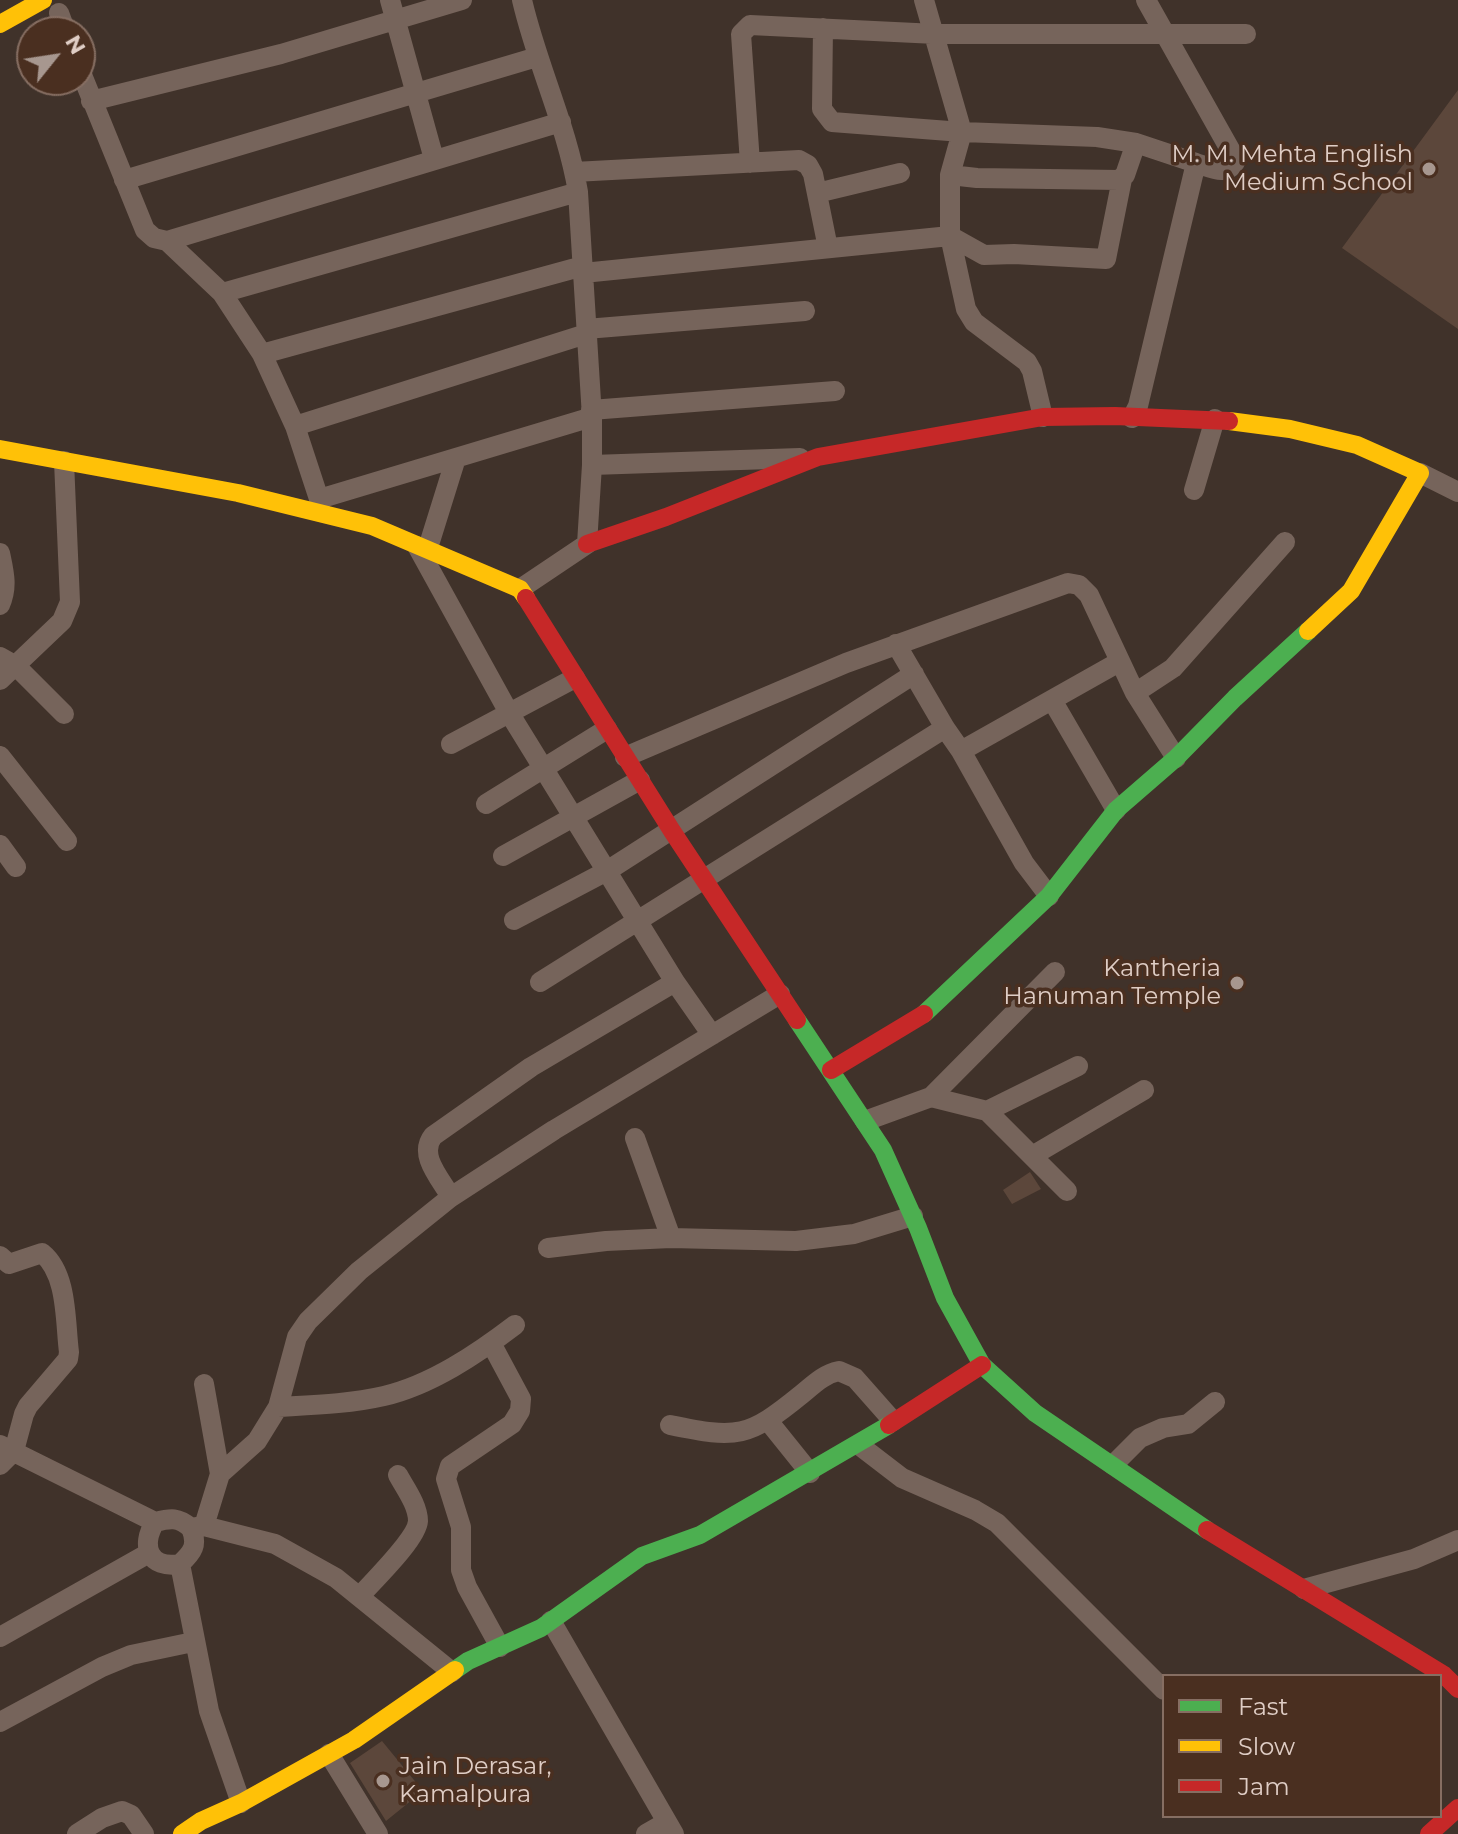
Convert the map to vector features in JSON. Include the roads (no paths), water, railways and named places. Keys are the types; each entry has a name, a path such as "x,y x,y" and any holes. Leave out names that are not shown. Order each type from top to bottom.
{"street":[{"path":"0,3 6,0"},
{"path":"390,0 434,159"},
{"path":"91,101 281,54 462,0"},
{"path":"522,0 537,57 561,122 576,182 592,414 587,544"},
{"path":"924,0 962,132 950,175 950,236 966,309 974,322 1027,362 1043,417"},
{"path":"823,28 822,109 832,122 962,132 1097,137 1136,143 1224,171 1231,169 1235,162 1232,153 1146,0"},
{"path":"0,24 56,15"},
{"path":"750,163 741,34 750,25 936,34 1246,34"},
{"path":"124,180 537,57"},
{"path":"89,96 145,230 154,238 167,241 561,122"},
{"path":"262,354 583,270 950,236 984,255 1106,259 1122,179 1136,143"},
{"path":"222,293 576,182 750,163 799,160 808,165 813,174 828,248"},
{"path":"1132,418 1138,406 1196,163"},
{"path":"817,193 900,173"},
{"path":"950,175 1122,179"},
{"path":"167,241 222,293 262,354 295,426 320,506"},
{"path":"295,426 586,332 805,311"},
{"path":"320,506 592,414 835,391"},
{"path":"592,465 818,457 1043,417 1215,419 1290,429 1357,445 1458,492"},
{"path":"1194,490 1215,419"},
{"path":"0,449 320,506 520,589 672,831 883,1150 945,1298 982,1365 1035,1413 1207,1530 1444,1675 1458,1689"},
{"path":"520,589 587,544 679,512 818,457"},
{"path":"456,458 422,548 508,711 675,982 712,1035"},
{"path":"0,680 8,661 62,621 70,602 64,461"},
{"path":"831,1070 931,1010 1049,896 1116,810 1176,758 1235,698 1351,591 1420,473"},
{"path":"1135,693 1173,668 1285,542"},
{"path":"0,553 6,580 0,605"},
{"path":"625,757 896,644 1068,583 1079,585 1089,595 1135,693 1176,758"},
{"path":"896,644 1024,863 1049,896"},
{"path":"8,661 64,714"},
{"path":"961,751 1119,662"},
{"path":"514,920 607,871 914,674"},
{"path":"451,744 575,678"},
{"path":"1052,700 1116,810"},
{"path":"540,982 945,728"},
{"path":"486,804 607,729"},
{"path":"0,756 67,841"},
{"path":"503,856 640,780"},
{"path":"0,845 16,867"},
{"path":"865,1121 931,1097 1055,972"},
{"path":"451,1197 426,1154 426,1145 433,1136 531,1067 675,982"},
{"path":"155,1522 147,1534 149,1553 156,1562 169,1566 180,1564 193,1552 198,1527 220,1474 257,1441 278,1407 297,1337 308,1321 359,1271 451,1197 554,1130 780,994"},
{"path":"987,1111 1078,1066"},
{"path":"1032,1156 1144,1090"},
{"path":"931,1097 987,1111 1067,1191"},
{"path":"635,1138 671,1238"},
{"path":"548,1248 671,1238 796,1241 854,1234 913,1216"},
{"path":"0,1256 9,1264 42,1253 49,1259 60,1285 69,1352 68,1359 24,1414 5,1454 155,1522 171,1518 182,1520 198,1527 275,1544 336,1578 452,1672"},
{"path":"278,1407 351,1402 386,1395 423,1382 491,1343 515,1325"},
{"path":"491,1343 521,1399 520,1411 512,1424 450,1466 446,1479 461,1527 461,1570 500,1647"},
{"path":"182,1834 354,1740 452,1672 551,1621 642,1556 700,1535 859,1445 982,1365"},
{"path":"670,1425 726,1434 742,1432 769,1422 821,1378 839,1371 855,1378 893,1421"},
{"path":"204,1384 220,1474"},
{"path":"1113,1465 1140,1438 1163,1428 1188,1424 1215,1402"},
{"path":"769,1422 810,1473"},
{"path":"859,1445 902,1478 997,1523 1162,1688"},
{"path":"360,1596 410,1539 418,1523 415,1508 398,1475"},
{"path":"1304,1589 1414,1559 1458,1540"},
{"path":"0,1637 149,1553"},
{"path":"180,1564 209,1711 241,1803"},
{"path":"551,1621 670,1828 646,1834"},
{"path":"0,1722 64,1686 131,1655 193,1642"},
{"path":"329,1754 378,1834"},
{"path":"1429,1834 1458,1808"},
{"path":"77,1834 117,1811 131,1815 144,1834"}],"place":[{"name":"M. M. Mehta English Medium School","path":"1429,169"},
{"name":"Kantheria Hanuman Temple","path":"1237,983"},
{"name":"Jain Derasar, Kamalpura","path":"383,1781"}]}
